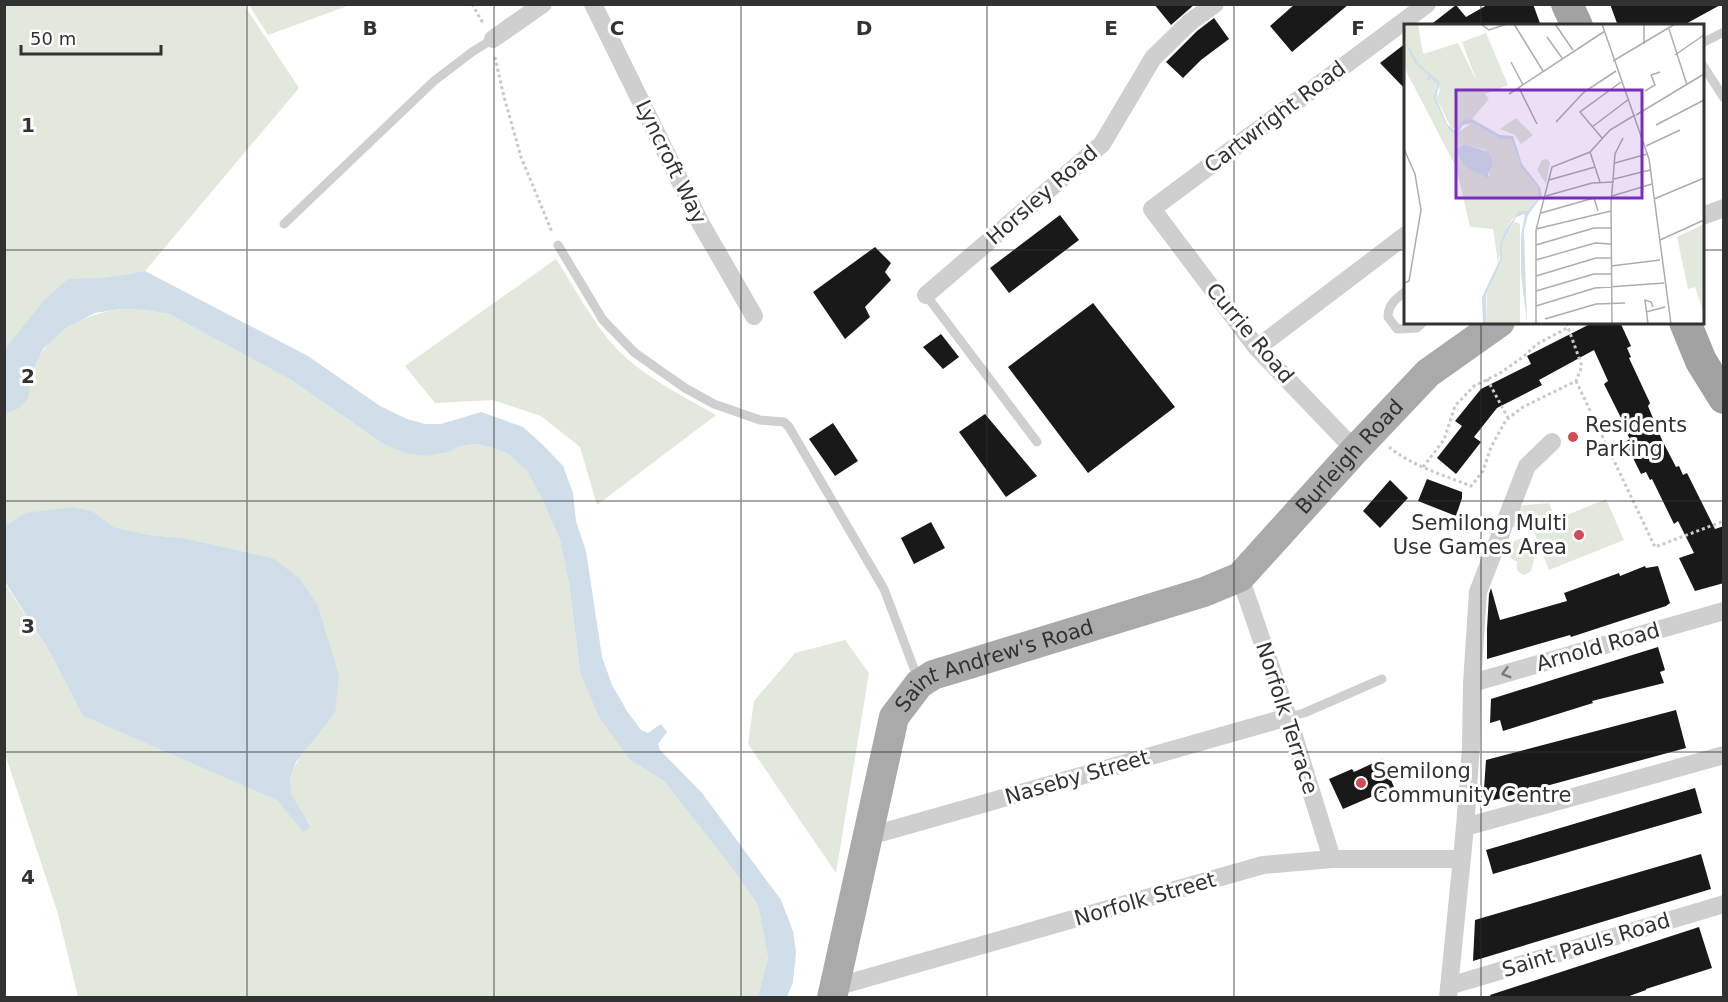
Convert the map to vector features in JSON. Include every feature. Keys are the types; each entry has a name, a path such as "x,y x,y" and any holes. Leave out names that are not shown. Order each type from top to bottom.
{"highway":[{"path":"1567,4 1576,24"},
{"path":"1704,322 1724,396"},
{"path":"1685,324 1701,361 1724,396"}],"main road":[{"name":"Burleigh Road","path":"1204,592 1240,577 1428,373 1497,324"},
{"name":"Saint Andrew's Road","path":"833,992 894,717 919,684 933,675 1204,592"}],"street":[{"path":"493,39 543,4"},
{"name":"Lyncroft Way","path":"593,4 701,224 754,316"},
{"name":"Horsley Road","path":"926,295 1102,144 1153,58 1190,22 1215,4"},
{"name":"Cartwright Road","path":"1152,209 1427,4"},
{"path":"1704,215 1724,208"},
{"name":"Currie Road","path":"1152,209 1257,348 1363,441"},
{"path":"1257,348 1404,237"},
{"path":"1448,992 1466,827 1478,592 1527,466 1552,442"},
{"name":"Norfolk Terrace","path":"1240,577 1288,717 1332,860"},
{"name":"Arnold Road","path":"1472,683 1724,611"},
{"name":"Naseby Street","path":"866,837 1288,717"},
{"path":"1466,827 1724,755"},
{"name":"Norfolk Street","path":"833,992 1263,865 1332,860 1462,859"},
{"name":"Saint Pauls Road","path":"1448,992 1724,904"}],"lane":[{"path":"1704,42 1724,32"},
{"path":"284,224 434,81 493,39"},
{"path":"1704,67 1724,98"},
{"path":"558,245 603,320 635,353 685,388 714,404 760,420 784,422 789,427 884,589 919,684"},
{"path":"1404,293 1392,302 1388,310 1388,317 1397,329 1417,328 1421,324"},
{"path":"926,295 1037,442"},
{"path":"1288,717 1304,713 1382,679"}],"path":[{"path":"493,39 495,63 521,157 558,245"},
{"path":"1363,441 1471,486 1483,471 1491,447 1508,418 1522,408 1576,381 1582,366 1567,324"},
{"path":"1423,467 1444,440 1455,406 1474,386 1523,357 1537,344 1569,327"},
{"path":"1487,379 1508,418"},
{"path":"1576,381 1655,547 1724,520"}],"shaded area":[{"path":"5,5 244,5 299,88 145,271 102,278 68,280 5,349"},
{"path":"249,5 350,5 268,35"},
{"path":"556,259 591,316 616,348 651,377 716,415 597,505 580,447 541,416 493,400 435,403 405,366"},
{"path":"145,271 308,356 380,406 407,419 425,424 441,424 481,412 523,427 563,466 573,493 576,521 586,551 602,657 612,685 641,730 648,733 661,724 667,732 658,744 660,750 702,793 781,900 793,931 796,952 793,982 787,997 758,997 768,958 758,905 664,781 630,760 599,717 580,672 569,584 560,540 528,472 510,455 474,444 429,456 408,454 382,443 291,380 169,314 145,310 121,309 95,313 66,328 44,348 32,371 28,399 19,408 5,414 5,349 45,299 68,279 102,278"},
{"path":"121,309 169,314 291,380 382,443 429,456 473,444 493,448 510,455 528,471 560,540 569,584 580,672 630,760 664,781 758,905 768,958 758,998 78,997 58,914 5,754 4,582 49,651 83,716 278,801 311,826 292,798 290,784 292,773 304,750 335,713 273,558 184,538 150,535 114,527 94,512 25,513 5,526 5,414 25,401 32,371 47,345 57,335 80,321"},
{"name":"Semilong Multi Use Games Area","path":"1606,499 1624,540 1549,570 1533,529"},
{"path":"1549,503 1553,513 1508,529 1516,506"},
{"path":"73,507 94,512 114,527 150,535 184,538 273,558 300,579 318,606 339,676 335,713 296,762 290,779 291,794 311,827 303,832 278,801 83,716 49,651 5,582 5,526 25,513"},
{"path":"1519,539 1532,543 1535,556 1531,571 1525,575 1519,572 1517,562 1509,556 1513,542"},
{"path":"845,640 869,673 836,873 748,744 754,701 795,653"}],"building":[{"path":"1154,4 1195,4 1171,25"},
{"path":"1295,4 1349,4 1292,52 1270,26"},
{"path":"1533,4 1540,24 1432,24 1456,5 1466,17 1487,5"},
{"path":"1610,4 1722,4 1686,24 1617,24"},
{"path":"1214,18 1229,39 1201,60 1183,78 1166,62 1197,31"},
{"path":"1404,45 1404,88 1380,63"},
{"path":"1060,215 1079,240 1009,293 990,268"},
{"path":"875,247 891,263 885,272 891,280 865,307 870,317 845,339 813,292"},
{"path":"1093,303 1175,407 1088,473 1008,367"},
{"path":"1590,324 1621,324 1631,346 1627,348 1631,357 1629,358 1650,403 1648,406 1662,440 1676,467 1679,466 1683,475 1687,473 1715,529 1724,526 1724,583 1695,591 1679,558 1694,553 1678,521 1674,524 1652,479 1650,480 1646,472 1641,474 1625,442 1630,439 1604,384 1608,381 1594,350 1539,380 1542,385 1497,408 1474,437 1481,442 1456,474 1437,458 1462,426 1455,421 1481,389 1531,364 1527,356"},
{"path":"941,334 959,357 943,369 923,347"},
{"path":"985,414 1037,476 1006,497 959,432"},
{"path":"833,423 858,461 835,476 809,439"},
{"path":"1427,479 1462,492 1456,516 1418,501"},
{"path":"1390,480 1408,498 1380,528 1363,511"},
{"path":"931,522 945,548 914,564 901,538"},
{"path":"1645,566 1646,568 1658,566 1670,603 1666,606 1571,637 1570,635 1487,659 1491,588 1500,620 1567,601 1564,593"},
{"path":"1658,647 1665,670 1660,672 1664,683 1592,701 1593,703 1503,731 1500,720 1490,723 1491,699"},
{"path":"1676,710 1686,748 1483,803 1486,760"},
{"name":"Semilong Community Centre","path":"1382,759 1394,787 1343,809 1329,779 1352,769 1354,772"},
{"path":"1695,788 1702,813 1493,874 1486,850"},
{"path":"1701,854 1711,889 1473,961 1475,920"},
{"path":"1699,927 1712,968 1624,998 1491,998 1490,995"}],"place":[{"name":"Residents Parking","path":"1573,437"},
{"name":"Semilong Multi Use Games Area","path":"1579,535"},
{"name":"Semilong Community Centre","path":"1361,783"}]}
